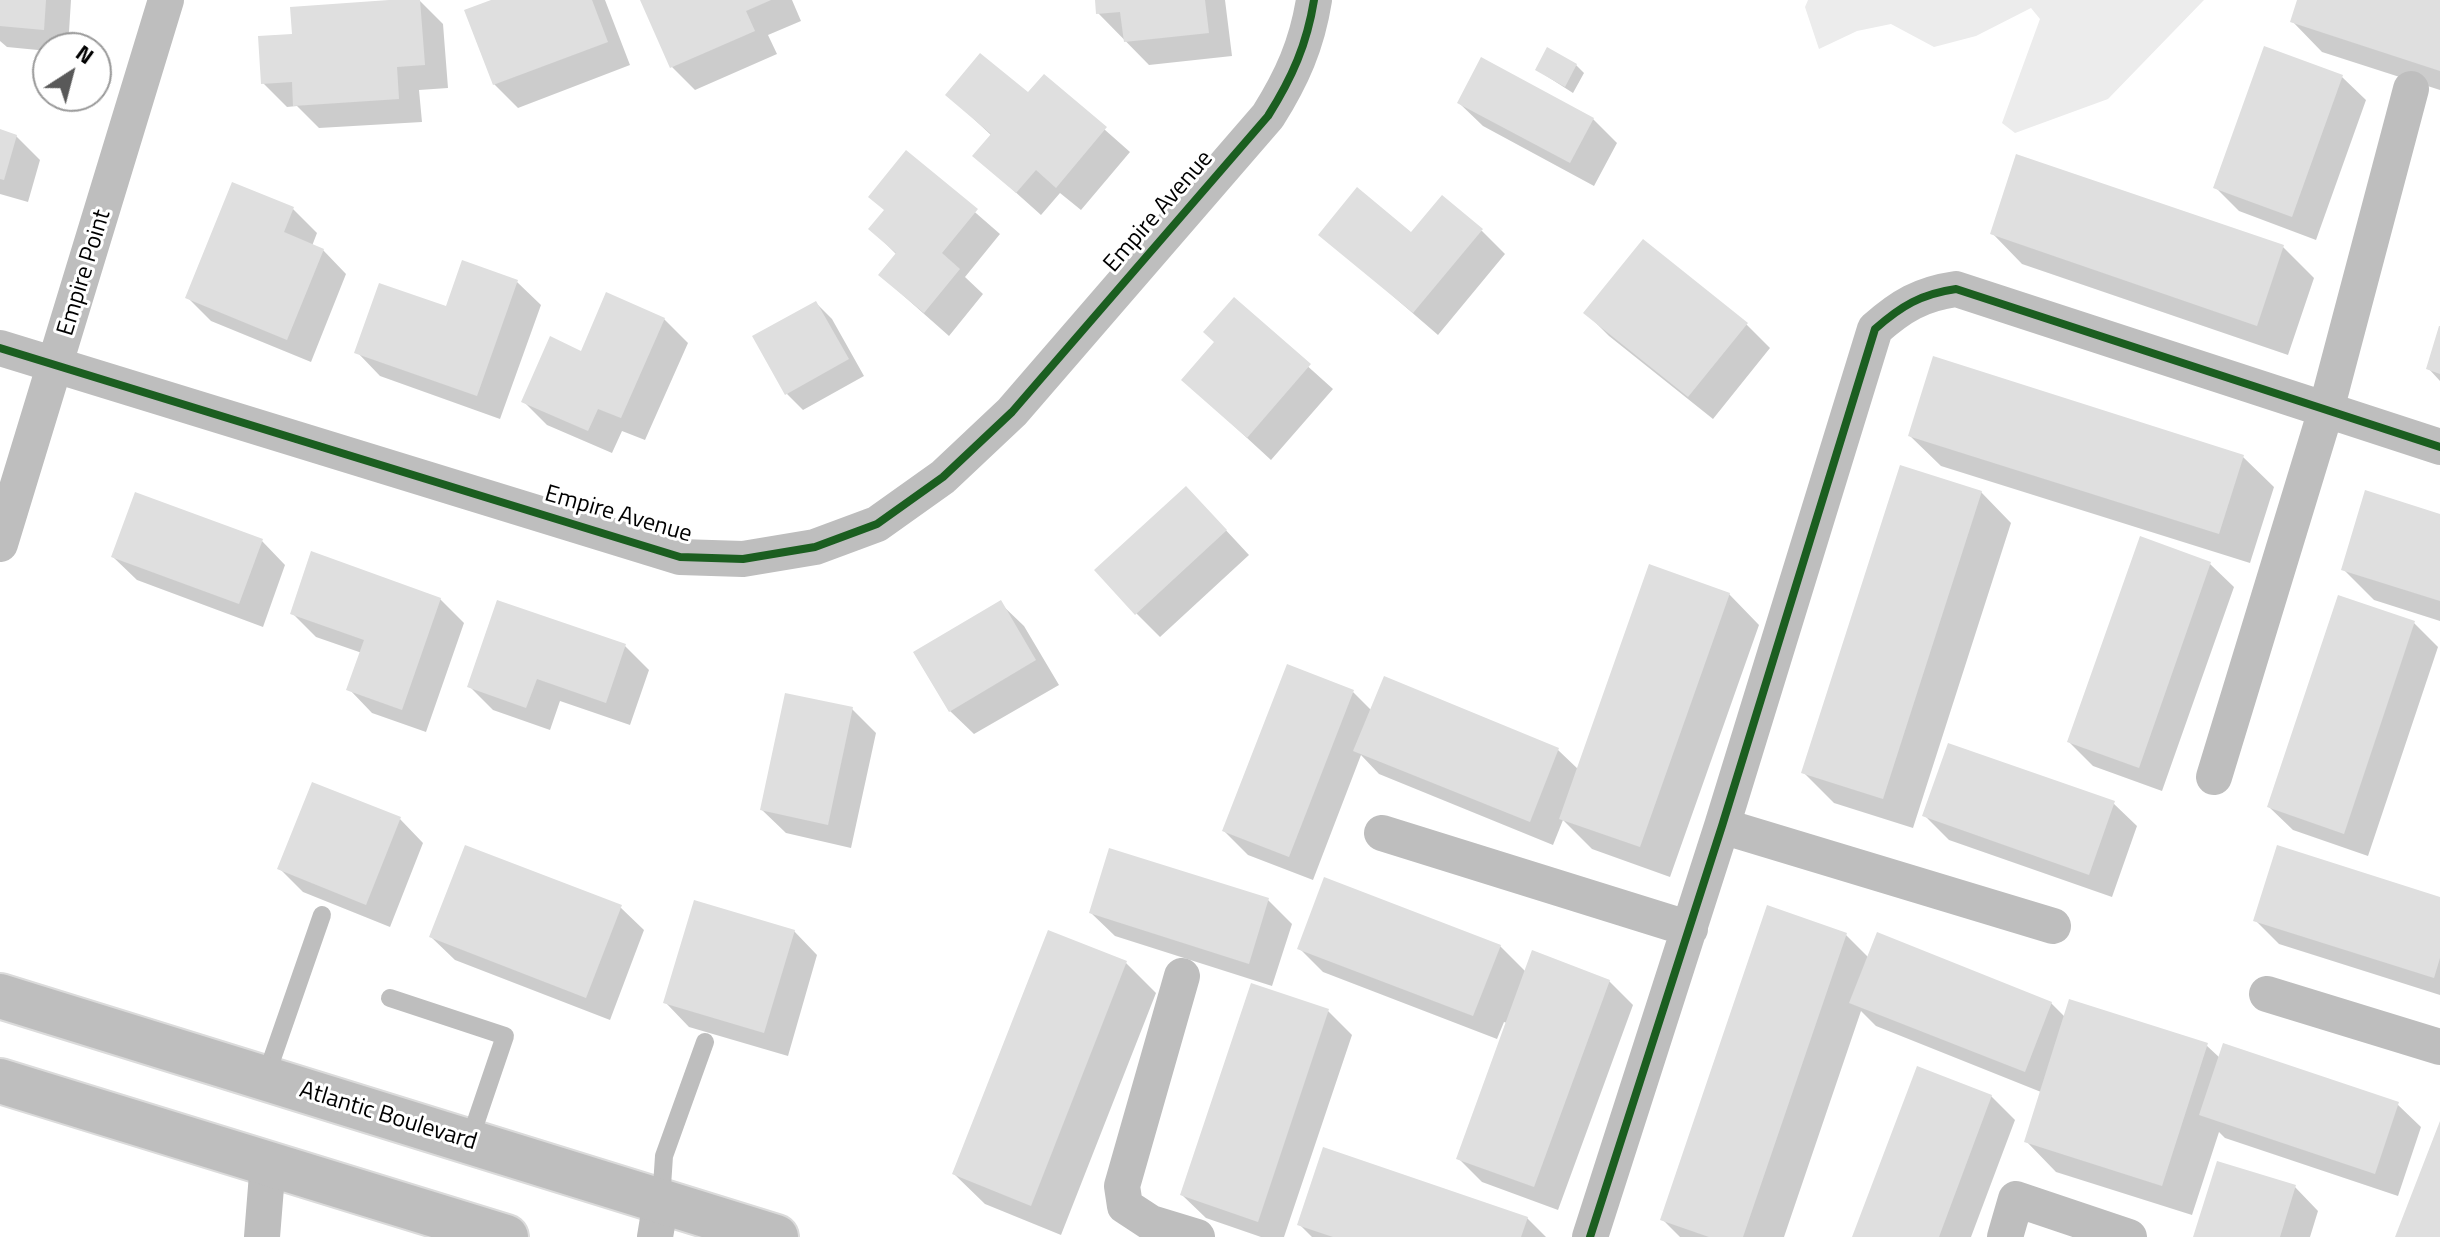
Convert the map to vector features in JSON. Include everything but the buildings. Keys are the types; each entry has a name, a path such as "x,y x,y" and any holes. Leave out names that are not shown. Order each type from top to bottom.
{"main road":[{"name":"Atlantic Boulevard","path":"0,996 469,1142 658,1219 776,1237"},
{"path":"0,1081 506,1237"}],"street":[{"name":"Empire Point","path":"0,544 166,0"},
{"name":"Empire Avenue","path":"0,348 680,557 743,559 815,547 877,524 943,477 1012,412 1240,150 1290,82 1308,40 1314,0"},
{"path":"2214,777 2326,410 2411,89"},
{"path":"1590,1237 1690,929 1875,329 1904,304 1931,293 1956,289 2440,447"},
{"path":"1722,826 2053,926"},
{"path":"1382,833 1690,929"},
{"path":"1182,976 1122,1186 1125,1206 1151,1223 1197,1237"},
{"path":"2267,994 2440,1047"},
{"path":"262,1237 268,1162"},
{"path":"2005,1237 2016,1199 2129,1237"}],"lane":[{"path":"265,1079 322,915"},
{"path":"390,998 505,1036 469,1142"},
{"path":"658,1219 664,1156 705,1042"}],"shaded area":[{"path":"1808,0 2204,0 2108,99 2015,133 2002,123 2040,19 2031,8 1976,36 1934,47 1891,24 1857,31 1819,49 1805,7"}],"cycle path":[{"path":"0,348 680,557 743,559 815,547 877,524 943,477 1012,412 1268,116 1297,60 1314,0"},
{"path":"1590,1237 1722,826 1875,329 1912,302 1956,289 2440,447"}]}
